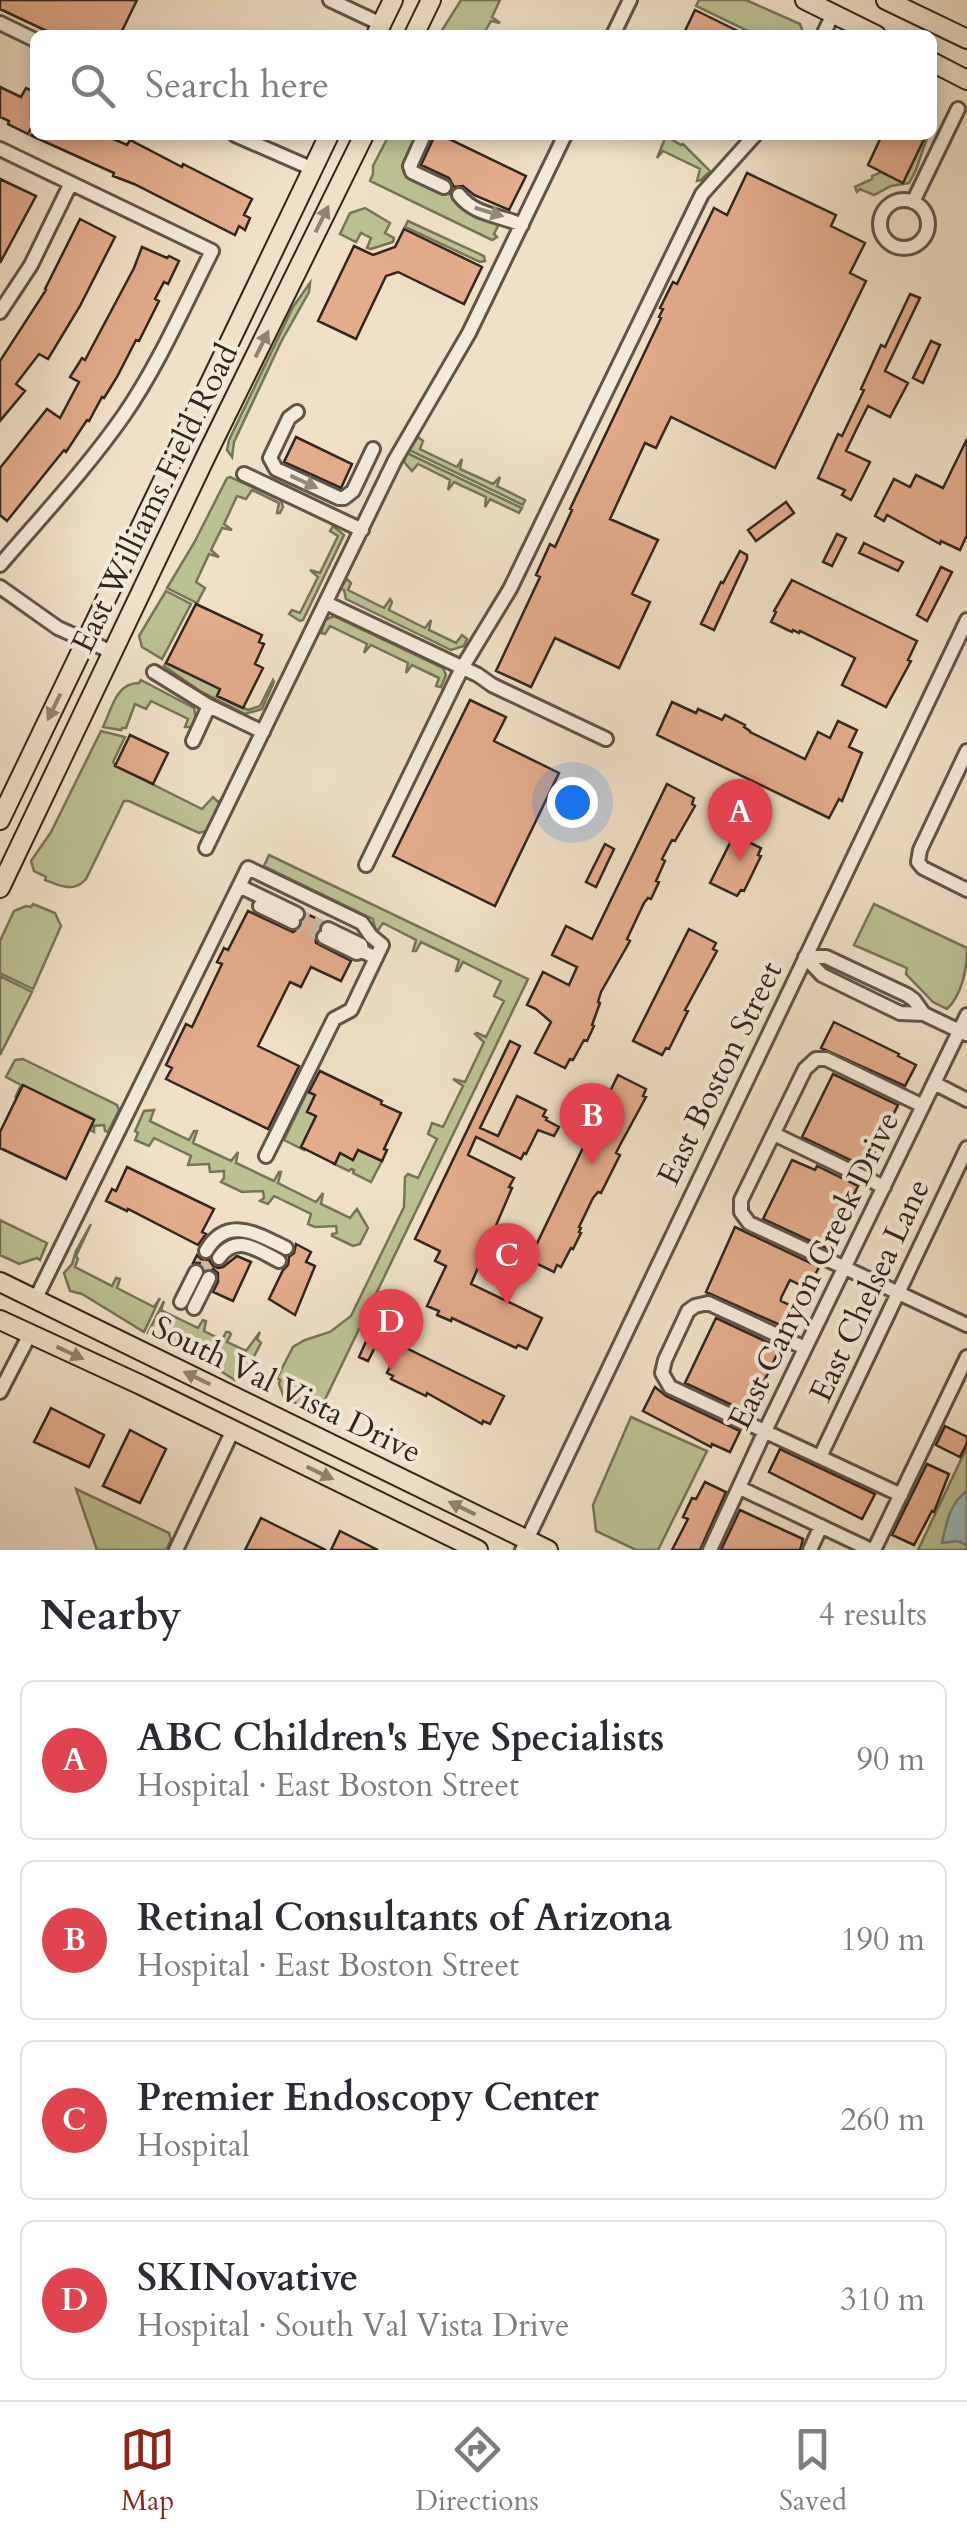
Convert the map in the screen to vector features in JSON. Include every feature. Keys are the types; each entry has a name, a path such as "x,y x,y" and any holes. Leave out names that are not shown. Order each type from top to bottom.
{"main road":[{"path":"379,30 393,0"},
{"path":"416,30 431,0"},
{"path":"805,0 836,7 869,30"},
{"path":"886,0 967,39"},
{"path":"937,65 967,80"},
{"name":"East Williams Field Road","path":"0,820 327,140"},
{"name":"East Williams Field Road","path":"2,879 362,140"},
{"path":"313,169 342,179"},
{"name":"South Val Vista Drive","path":"0,1282 524,1545 548,1550"},
{"name":"South Val Vista Drive","path":"0,1320 478,1550"},
{"path":"233,1430 247,1403"}],"street":[{"path":"330,0 379,30"},
{"path":"615,30 630,0"},
{"path":"825,30 836,7"},
{"path":"0,22 30,37"},
{"path":"913,202 958,109"},
{"path":"246,140 313,169"},
{"path":"422,140 410,166 412,172 444,188"},
{"path":"206,848 395,460 470,333 563,140"},
{"path":"366,865 462,668 510,589 702,194 751,140"},
{"path":"0,148 212,251 125,413 98,451 0,564"},
{"path":"0,312 31,265 71,183"},
{"path":"459,195 473,208 522,225"},
{"path":"296,412 289,418 270,458 276,469 344,498 353,491 373,449"},
{"path":"244,474 362,530"},
{"path":"0,586 58,628 112,652"},
{"path":"326,603 606,740"},
{"name":"East Boston Street","path":"524,1545 967,620"},
{"path":"154,672 209,706 263,732"},
{"path":"193,741 209,706"},
{"path":"967,750 918,862 967,890"},
{"path":"35,1300 248,868 362,923 382,945 351,1010 334,1019 266,1156"},
{"path":"237,890 295,918"},
{"path":"326,933 357,953 362,951 376,958"},
{"path":"805,957 826,957 876,980 907,995 924,1014 963,1033"},
{"path":"805,957 822,976 867,998 900,1013 924,1014"},
{"path":"867,998 876,980"},
{"name":"East Canyon Creek Drive","path":"710,1550 934,1083 963,1033 967,1015"},
{"path":"923,1106 826,1059 816,1059 805,1069 742,1200 741,1212 749,1223 967,1325"},
{"path":"934,1083 967,1100"},
{"path":"774,1134 884,1186"},
{"name":"East Chelsea Lane","path":"820,1456 967,1148"},
{"path":"212,1254 241,1244 283,1254"},
{"path":"187,1305 202,1275"},
{"path":"805,1348 708,1303 688,1312 662,1373 670,1386 901,1495"},
{"path":"0,1392 30,1334"},
{"path":"740,1488 873,1550 967,1357"},
{"path":"176,1550 233,1430"},
{"path":"810,1550 822,1526"}],"green space":[{"path":"461,0 500,0 492,17 500,23 491,21 486,30 442,30"},
{"path":"699,0 746,0 800,24 802,30 746,30 696,6"},
{"path":"386,140 414,140 405,165 409,176 501,220 494,234 497,237 492,240 370,181"},
{"path":"664,140 673,140 683,144 710,171 697,181 700,169 663,151 657,158"},
{"path":"926,140 909,183 874,195 860,189 857,192 855,187 881,172 903,182"},
{"path":"365,208 390,223 385,233 394,238 393,242 371,249 367,248 371,238 361,233 356,242 340,234 350,213"},
{"path":"408,221 484,256 485,261 405,227"},
{"path":"310,283 234,442 232,457 227,450 229,440 293,307"},
{"path":"418,437 423,441 420,449 457,467 462,459 460,469 493,484 500,477 497,486 525,500 523,505 409,450"},
{"path":"407,453 522,508 519,513 490,499 485,507 486,497 454,482 448,490 450,480 418,464 412,471 404,462"},
{"path":"230,477 281,500 283,507 277,513 279,503 252,490 246,499 237,496 224,524 232,530 222,528 211,550 219,557 209,554 196,582 205,588 197,603 167,588"},
{"path":"333,526 344,535 300,621 289,614 292,610 300,613 318,577 310,570 320,573 338,536 330,531"},
{"path":"347,579 351,583 348,590 384,608 390,599 389,610 425,628 431,620 429,630 456,643 462,635 467,639 464,646 451,650 346,599 340,588"},
{"path":"166,591 191,604 162,659 142,647 139,636"},
{"path":"334,616 443,668 446,675 441,687 436,686 439,678 412,665 406,673 408,663 371,645 364,653 367,644 330,626 325,634 321,633 325,620"},
{"path":"166,663 221,688 217,696 248,710 260,706 274,682 262,709 245,714 200,691 164,666"},
{"path":"141,680 194,708 196,718 191,727 185,727 188,719 151,701 146,709 135,704 126,728 103,727 120,692"},
{"path":"101,731 125,737 113,762 116,766 202,809 213,797 218,802 222,799 206,831 199,833 124,801 86,879 77,886 61,886 34,871 31,861 51,832"},
{"path":"269,855 528,979 318,1414 284,1397 277,1378 293,1347 330,1332 351,1316 404,1207 405,1177 408,1174 418,1178 437,1139 428,1134 432,1123 443,1127 463,1086 453,1079 465,1082 484,1042 475,1034 486,1037 504,1001 494,996 501,981 463,962 456,971 459,960 421,942 413,951 416,940 383,923 376,933 373,919 264,866"},
{"path":"33,904 55,913 61,926 33,989 0,973 0,941 14,911"},
{"path":"874,904 967,948 963,981 947,1009 933,1002 906,974 907,968 854,945"},
{"path":"0,976 32,992 0,1055"},
{"path":"23,1059 117,1105 119,1110 108,1132 104,1125 94,1126 94,1132 90,1130 94,1119 23,1086 15,1098 21,1085 6,1077 15,1060"},
{"path":"307,1092 315,1095 316,1116 304,1150 284,1140"},
{"path":"154,1110 150,1121 189,1140 197,1131 193,1143 231,1161 238,1152 236,1163 274,1181 281,1172 278,1183 316,1202 323,1193 321,1204 350,1218 357,1209 368,1228 360,1244 353,1246 332,1236 337,1233 336,1226 308,1224 311,1214 274,1196 268,1204 260,1201 263,1191 242,1192 221,1182 224,1171 210,1172 209,1164 188,1165 191,1156 154,1138 149,1146 135,1140 144,1111"},
{"path":"360,1145 382,1161 371,1182 353,1173 354,1170 334,1164 340,1153 353,1160"},
{"path":"0,1220 47,1243 40,1260 19,1264 0,1255"},
{"path":"91,1224 75,1267 112,1286 116,1278 120,1279 117,1288 154,1307 160,1298 144,1332 82,1294 70,1291 64,1273"},
{"path":"164,1301 161,1310 198,1328 206,1321 204,1331 222,1340 229,1332 227,1342 246,1351 260,1332 257,1339 261,1343 244,1376 235,1380 148,1333"},
{"path":"631,1417 707,1451 658,1550 636,1550 596,1531 593,1505"},
{"path":"967,1447 967,1550 918,1550"},
{"path":"76,1489 169,1533 171,1540 166,1550 97,1550"}],"water":[{"path":"967,1491 967,1545 957,1541 942,1543 953,1507"}],"building":[{"path":"0,0 137,0 122,30 44,30 0,9"},
{"path":"695,10 736,30 685,30"},
{"path":"0,87 21,97 26,88 30,90 28,134 0,117"},
{"path":"41,140 116,140 127,145 130,140 252,199 244,215 250,218 245,230 239,226 235,235 113,176 114,173"},
{"path":"433,140 451,140 526,176 509,210 463,186 454,187 449,178 421,165"},
{"path":"880,140 924,140 903,183 868,165"},
{"path":"747,173 836,215 831,226 865,243 850,273 866,281 775,468 671,417 656,448 645,443 610,519 658,540 632,594 650,602 619,668 555,638 531,687 496,671 540,577 536,575 550,544 555,547 661,318 660,308 673,282 677,284 714,208 727,215"},
{"path":"0,179 36,196 0,263"},
{"path":"80,219 115,237 48,359 39,354 16,384 25,391 0,421 0,361 46,290"},
{"path":"404,229 482,267 464,304 398,272 386,276 356,339 318,321 354,246 373,255 395,247"},
{"path":"142,247 179,261 168,284 164,282 139,341 136,340 89,421 7,521 0,515 0,468 47,409 60,418 79,382 70,377 82,358 85,360"},
{"path":"910,294 920,298 885,371 908,383 890,417 868,406 857,428 846,451 870,462 851,500 842,495 845,490 818,478 864,390 861,389 881,345 885,347"},
{"path":"931,341 940,345 923,383 913,378"},
{"path":"296,437 352,464 341,488 284,462"},
{"path":"967,439 967,535 960,550 941,541 940,544 887,515 884,521 875,516 894,479 910,487 916,475 943,488"},
{"path":"786,502 794,513 756,541 748,530"},
{"path":"837,534 846,538 832,566 823,562"},
{"path":"864,543 903,562 898,571 859,553"},
{"path":"740,551 747,559 714,630 701,624"},
{"path":"941,567 952,572 927,621 917,615"},
{"path":"792,580 917,641 908,660 911,661 886,707 842,685 855,658 800,631 792,632 771,622"},
{"path":"196,604 262,635 259,642 264,644 255,664 263,668 243,708 217,696 220,689 166,663"},
{"path":"470,700 506,717 494,741 559,773 495,906 393,856"},
{"path":"672,702 722,720 725,715 805,759 818,732 830,738 838,721 857,730 849,747 862,753 842,801 839,799 829,818 657,735"},
{"path":"130,735 168,753 153,784 115,766"},
{"path":"667,784 694,798 695,806 662,859 665,861 656,881 659,882 651,899 644,903 627,939 630,941 601,992 587,1041 565,1068 535,1053 551,1022 527,1005 543,972 569,985 577,967 552,955 566,926 592,939"},
{"path":"734,835 761,848 744,891 737,896 710,883"},
{"path":"605,844 614,849 596,887 586,882"},
{"path":"248,911 293,932 301,927 307,914 322,921 315,934 316,943 351,961 341,981 311,967 301,987 290,982 258,1046 299,1066 268,1129 166,1079 172,1068 166,1065 186,1024 192,1027 222,964 217,962 224,948 228,950"},
{"path":"689,929 716,943 713,949 717,951 669,1049 662,1055 633,1041"},
{"path":"834,1022 916,1065 905,1086 821,1048"},
{"path":"510,1041 520,1046 480,1128 498,1136 517,1096 546,1110 546,1120 559,1127 554,1136 538,1130 521,1159 476,1137 468,1155 514,1178 471,1284 542,1318 527,1349 437,1315 439,1311 427,1306 446,1266 435,1261 440,1251 415,1239"},
{"path":"320,1071 401,1113 382,1161 358,1150 353,1160 340,1153 335,1164 301,1147 316,1116 307,1112 315,1095 309,1092"},
{"path":"833,1074 898,1105 867,1168 802,1137"},
{"path":"618,1075 646,1089 646,1097 616,1153 620,1155 601,1193 593,1198 579,1227 581,1233 573,1249 554,1272 529,1260"},
{"path":"23,1085 94,1120 66,1179 0,1148 0,1132"},
{"path":"792,1160 815,1170 817,1166 858,1186 828,1249 763,1219"},
{"path":"127,1167 214,1209 198,1245 106,1201 112,1189 116,1191"},
{"path":"735,1227 819,1267 808,1289 790,1280 781,1298 798,1309 789,1329 706,1292"},
{"path":"296,1244 311,1252 306,1262 315,1266 295,1315 269,1299"},
{"path":"197,1255 218,1268 237,1256 251,1262 233,1301 213,1292 218,1273 193,1263"},
{"path":"716,1318 780,1348 749,1413 685,1383"},
{"path":"372,1328 382,1333 368,1361 359,1357"},
{"path":"400,1345 504,1396 490,1424 482,1424 427,1393 426,1396 391,1379 393,1376 387,1373"},
{"path":"655,1387 740,1431 730,1452 712,1444 711,1447 643,1411"},
{"path":"51,1408 104,1435 89,1467 34,1442"},
{"path":"945,1426 967,1437 960,1457 936,1445"},
{"path":"130,1430 166,1449 140,1503 103,1486"},
{"path":"780,1449 875,1494 862,1519 769,1472"},
{"path":"927,1464 949,1474 934,1512 914,1545 892,1535"},
{"path":"705,1482 726,1492 700,1550 672,1550 688,1519 683,1517 692,1498 696,1499"},
{"path":"740,1510 803,1539 800,1550 721,1550"},
{"path":"261,1518 279,1527 326,1550 245,1550"},
{"path":"340,1531 378,1550 331,1550"}],"tunnel":[{"path":"297,914 328,929"},
{"path":"293,922 324,937"},
{"path":"202,1275 212,1254"}],"place":[{"name":"ABC Children's Eye Specialists","path":"740,861"},
{"name":"Retinal Consultants of Arizona","path":"592,1165"},
{"name":"Premier Endoscopy Center","path":"507,1305"},
{"name":"SKINovative","path":"391,1371"}]}
